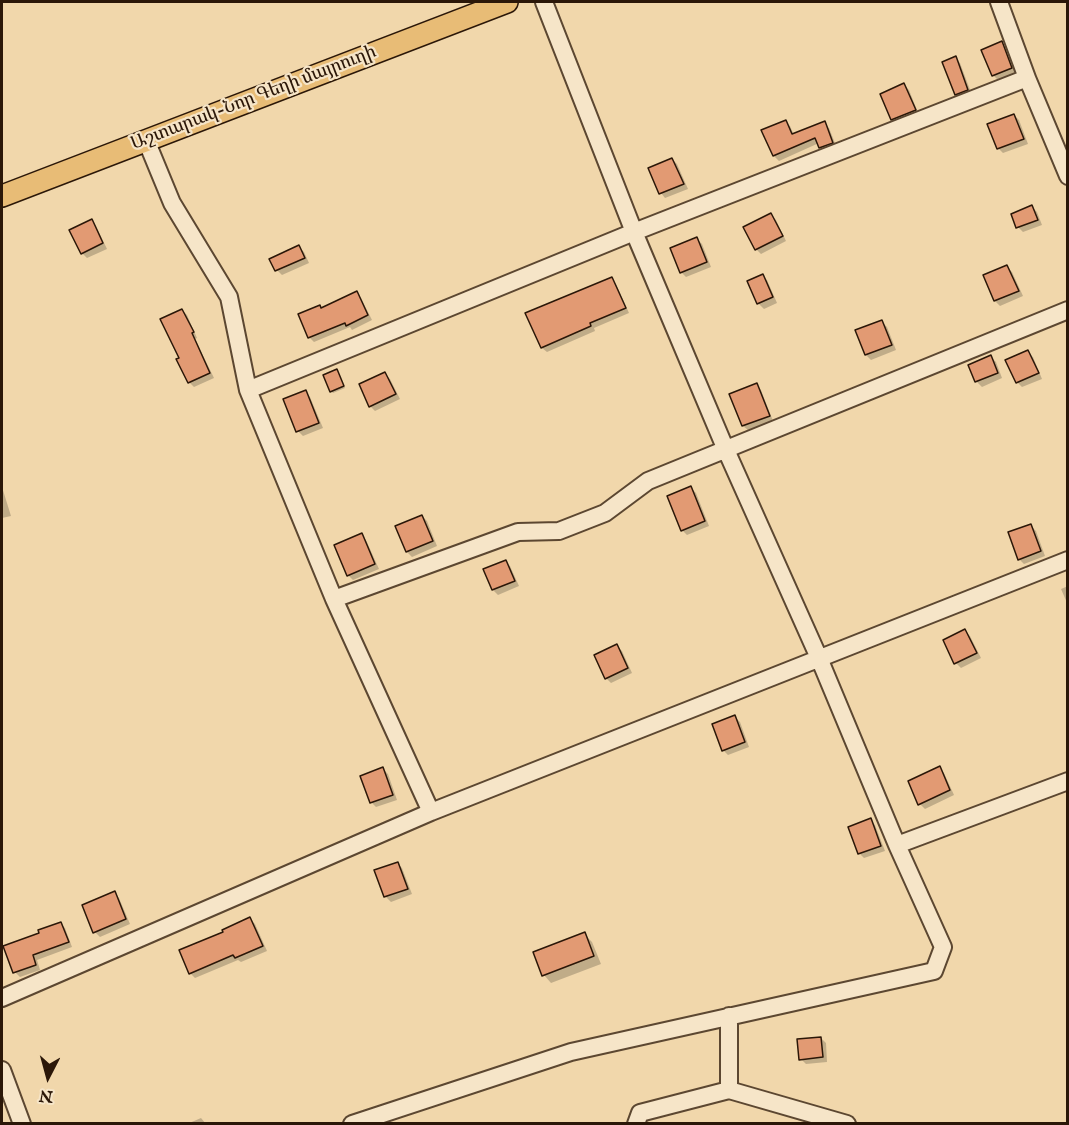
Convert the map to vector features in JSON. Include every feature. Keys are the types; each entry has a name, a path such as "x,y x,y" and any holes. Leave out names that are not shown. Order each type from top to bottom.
{"main road":[{"name":"Աշտարակ-Նոր Գեղի մայրուղի","path":"2,196 507,2"}],"street":[{"path":"352,1124 571,1052 934,971 943,948 897,845 819,658 726,450 634,232 543,2"},
{"path":"999,2 1027,78 1068,176"},
{"path":"248,390 634,232 1027,78"},
{"path":"146,140 172,203 229,297 248,390 334,599 431,812"},
{"path":"334,599 518,532 559,531 606,513 648,481 1068,310"},
{"path":"2,998 431,812 1068,560"},
{"path":"897,845 1068,781"},
{"path":"729,1016 729,1090"},
{"path":"2,1070 21,1124"},
{"path":"636,1124 640,1113 729,1090 847,1124"}],"building":[{"path":"1002,41 1012,68 992,76 981,50"},
{"path":"956,56 968,90 955,95 942,62"},
{"path":"904,83 916,110 891,120 880,94"},
{"path":"1014,114 1024,139 997,149 987,124"},
{"path":"786,120 792,134 825,121 833,143 819,148 815,138 773,156 761,130"},
{"path":"672,158 684,184 659,194 648,168"},
{"path":"1032,205 1038,220 1016,228 1011,214"},
{"path":"771,213 783,236 755,250 743,227"},
{"path":"92,219 103,243 81,254 69,230"},
{"path":"697,237 707,262 680,273 670,248"},
{"path":"299,245 305,258 275,271 269,259"},
{"path":"1007,265 1019,291 994,301 983,275"},
{"path":"763,274 773,297 757,304 747,281"},
{"path":"612,277 626,308 541,348 525,313"},
{"path":"357,291 368,315 346,326 345,323 308,338 298,314 320,305 321,308"},
{"path":"182,309 210,373 188,383 160,319"},
{"path":"882,320 892,345 865,355 855,330"},
{"path":"1028,350 1039,373 1016,383 1005,360"},
{"path":"991,355 998,373 975,382 968,365"},
{"path":"337,369 344,386 330,392 323,375"},
{"path":"385,372 396,394 369,407 359,384"},
{"path":"757,383 770,416 742,426 729,394"},
{"path":"306,390 319,423 296,432 283,399"},
{"path":"691,486 705,521 681,531 667,496"},
{"path":"422,515 433,541 406,552 395,526"},
{"path":"1031,524 1041,551 1018,560 1008,532"},
{"path":"362,533 375,564 347,576 334,545"},
{"path":"506,560 515,581 492,590 483,569"},
{"path":"965,629 977,653 954,664 943,640"},
{"path":"617,644 628,668 605,679 594,655"},
{"path":"735,715 745,742 722,751 712,724"},
{"path":"940,766 950,790 918,805 908,781"},
{"path":"383,767 393,795 370,803 360,776"},
{"path":"871,818 881,846 858,854 848,827"},
{"path":"398,862 408,889 384,897 374,870"},
{"path":"115,891 126,919 93,933 82,905"},
{"path":"250,917 263,946 235,958 233,955 189,974 179,950 223,932 222,930"},
{"path":"61,922 69,942 33,955 36,965 13,973 3,946"},
{"path":"585,932 594,956 542,976 533,952"},
{"path":"821,1037 823,1057 799,1060 797,1039"}]}
